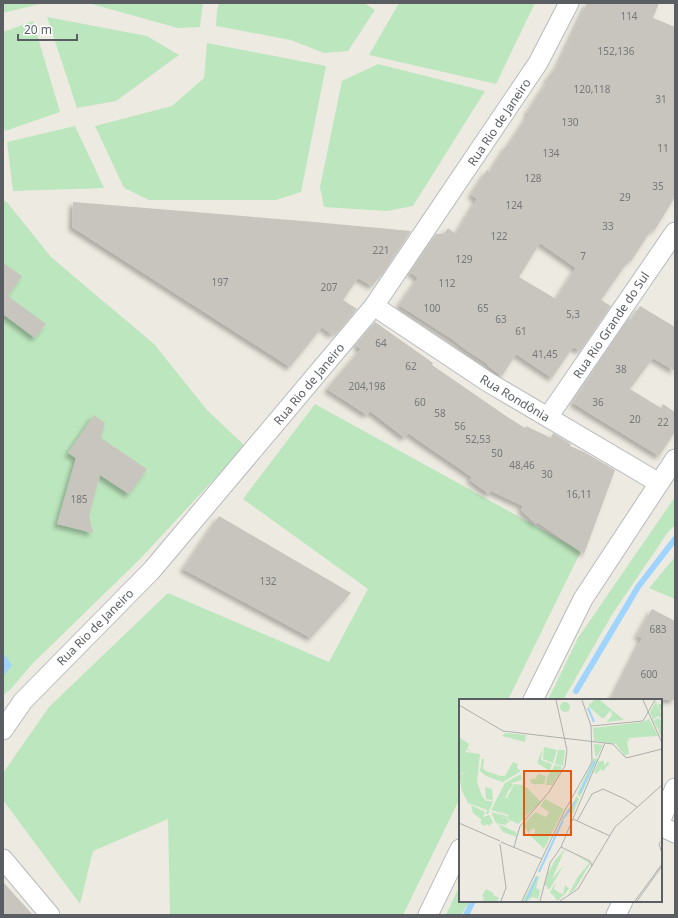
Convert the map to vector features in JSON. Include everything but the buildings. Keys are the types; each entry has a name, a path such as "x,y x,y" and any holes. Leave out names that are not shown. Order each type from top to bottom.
{"street":[{"name":"Rua Rio de Janeiro","path":"3,730 23,701 152,570 374,306 538,63 570,3"},
{"name":"Rua Rio Grande do Sul","path":"548,417 675,232"},
{"name":"Rua Rondônia","path":"374,306 488,382 659,483"},
{"path":"533,699 582,599 675,459"},
{"path":"662,817 675,788"},
{"path":"662,826 675,833"},
{"path":"428,915 459,851"},
{"path":"3,858 50,915"},
{"path":"616,915 622,902"}],"green space":[{"path":"3,3 44,3 3,13"},
{"path":"88,3 203,3 200,27 178,28"},
{"path":"219,3 364,3 375,10 348,51 324,53 291,40 216,26"},
{"path":"399,3 535,3 496,84 369,55"},
{"path":"47,17 147,36 179,55 116,101 77,108"},
{"path":"33,21 60,112 5,131 3,123 3,32"},
{"path":"207,43 326,66 301,192 276,200 149,200 124,188 95,126 172,106 204,78"},
{"path":"378,64 485,91 413,206 387,211 324,207 320,187 342,81"},
{"path":"75,126 104,188 13,191 7,142"},
{"path":"3,201 6,201 51,257 154,344 207,410 245,446 139,560 32,664 10,690 3,695"},
{"path":"315,404 581,551 508,699 459,699 459,800 403,915 170,915 168,819 93,851 80,904 3,800 3,773 49,707 168,593 329,662 368,589 243,499"},
{"path":"675,497 675,525 668,532 613,613 564,699 548,699 578,638"},
{"path":"675,557 675,599 649,588"},
{"path":"459,887 459,902 469,902 461,915 446,915"}],"water":[{"path":"3,653 12,665 3,676"}],"waterway":[{"path":"576,691 638,587 675,539"},
{"path":"466,915 472,902"}]}
